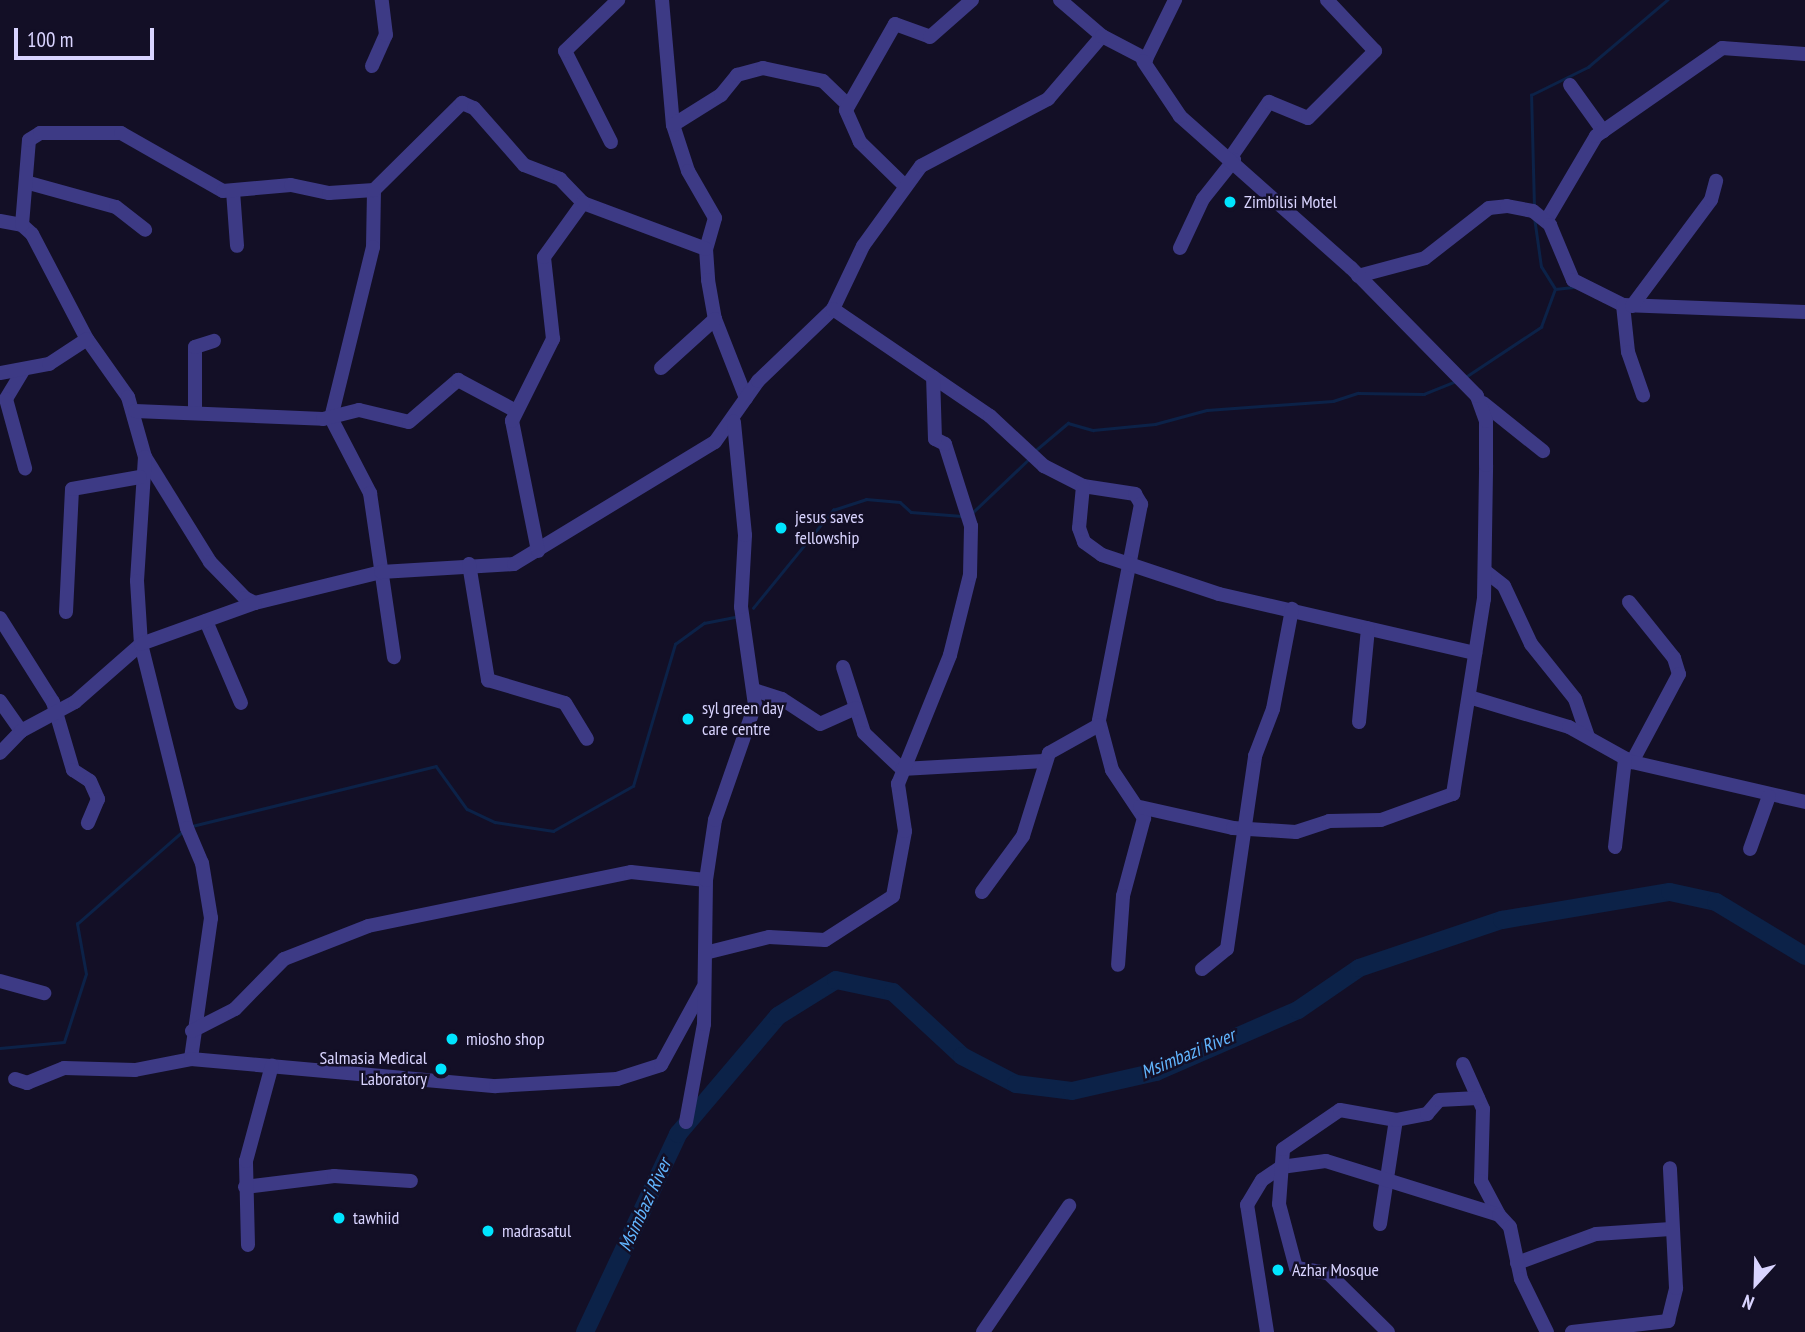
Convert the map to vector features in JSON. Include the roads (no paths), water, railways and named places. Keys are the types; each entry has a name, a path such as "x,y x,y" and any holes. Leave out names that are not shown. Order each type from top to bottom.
{"street":[{"path":"372,66 386,35 382,0"},
{"path":"611,142 565,51 618,0"},
{"path":"662,0 673,125 688,171 715,218 706,249 715,319 746,398"},
{"path":"904,185 860,142 846,119 848,105 895,24 939,34 972,0"},
{"path":"1060,0 1102,36 1143,61 1180,116 1232,158 1359,276 1483,403 1543,451"},
{"path":"1143,61 1175,0"},
{"path":"1180,248 1203,199 1269,102 1300,116 1316,114 1375,51 1326,0"},
{"path":"0,753 21,731 56,713 141,644 255,603 381,572 469,564 509,565 681,468 734,422 746,398 833,309 863,246 904,185 937,155 1016,122 1048,99 1102,36"},
{"path":"1546,221 1603,131 1733,44 1805,54"},
{"path":"673,125 721,95 737,75 763,68 822,81 848,105"},
{"path":"1570,85 1603,131"},
{"path":"255,603 221,578 145,457 135,411 87,339 22,225 33,135 107,131 141,140 209,188 233,191 291,185 328,193 374,190 462,103 474,107 524,165 560,179 583,203 706,249"},
{"path":"1643,396 1629,352 1628,305 1711,200 1716,181"},
{"path":"29,183 116,207 145,230"},
{"path":"374,190 373,247 331,418 370,493 394,657"},
{"path":"233,191 237,246"},
{"path":"538,551 513,433 516,411 553,339 555,312 547,299 544,257 583,203"},
{"path":"1359,276 1425,257 1489,208 1533,211 1546,221 1573,280 1628,305 1805,312"},
{"path":"0,221 22,225"},
{"path":"833,309 990,416 1044,466 1083,486 1135,494 1141,504 1132,564 1102,683 1099,725 1112,771 1140,807 1143,826 1125,885 1118,965"},
{"path":"661,368 715,319"},
{"path":"0,373 49,364 87,339"},
{"path":"195,410 195,347 214,341"},
{"path":"24,369 6,399 24,468"},
{"path":"705,953 769,937 825,940 888,904 905,831 898,801 902,769 956,639 970,575 971,526 945,444 935,439 933,377"},
{"path":"135,411 195,410 331,418 359,410 409,422 458,380 516,411"},
{"path":"1140,807 1247,830 1296,832 1329,821 1381,820 1453,794 1485,571 1483,403"},
{"path":"686,1122 704,1024 706,880 715,820 752,720 754,690 741,607 745,535 734,422"},
{"path":"145,457 140,477 141,644 208,891 211,933 192,1031 191,1059"},
{"path":"66,612 72,489 140,477"},
{"path":"1083,486 1084,542 1132,564 1219,594 1475,653"},
{"path":"469,564 488,680 565,702 587,738"},
{"path":"1485,571 1504,586 1531,644 1575,699 1588,736"},
{"path":"1615,847 1629,760 1679,674 1674,659 1629,601"},
{"path":"1202,969 1227,949 1247,830 1255,756 1273,709 1292,609"},
{"path":"0,618 56,713 73,770 90,781 98,799 88,823"},
{"path":"206,621 241,703"},
{"path":"1359,722 1368,628"},
{"path":"844,667 856,708 873,747 902,769 1044,761"},
{"path":"754,690 782,699 820,724 856,708"},
{"path":"1469,697 1588,736 1629,760 1769,796 1805,802"},
{"path":"0,701 21,731"},
{"path":"982,892 1023,836 1044,761 1067,740 1099,725"},
{"path":"1750,849 1769,796"},
{"path":"192,1031 235,1009 277,963 368,926 631,872 706,880"},
{"path":"0,981 44,993"},
{"path":"15,1079 27,1083 64,1069 135,1070 191,1059 496,1086 618,1079 661,1065 703,988"},
{"path":"1463,1064 1478,1097 1485,1126 1481,1181 1499,1215 1510,1227 1517,1263 1547,1332"},
{"path":"248,1245 246,1161 272,1065"},
{"path":"1388,1332 1328,1273 1296,1268 1279,1204 1280,1167 1287,1140 1340,1110 1396,1119 1427,1114 1439,1100 1478,1097"},
{"path":"1380,1224 1396,1119"},
{"path":"1267,1332 1247,1205 1262,1180 1280,1167 1326,1161 1499,1215"},
{"path":"1572,1332 1668,1321 1676,1288 1670,1168"},
{"path":"245,1187 334,1176 382,1184 411,1181"},
{"path":"982,1332 1069,1206"},
{"path":"1517,1263 1596,1234 1671,1229"}],"waterway":[{"path":"1534,207 1531,95 1588,67 1667,0"},
{"path":"1467,376 1541,327 1555,289 1541,267 1534,217"},
{"path":"1555,289 1573,287"},
{"path":"1036,450 1068,423 1093,430 1155,424 1207,410 1333,401 1358,393 1424,394 1456,381"},
{"path":"972,513 1030,458"},
{"path":"753,608 833,510 866,499 900,502 911,512 962,516"},
{"path":"192,826 436,766 467,809 495,822 553,831 633,786 675,644 704,623 735,617"},
{"path":"0,1048 64,1042 86,974 77,924 183,831"},
{"name":"Msimbazi River","path":"585,1332 678,1134 778,1016 836,980 893,992 962,1056 1016,1084 1072,1091 1156,1072 1298,1010 1359,968 1502,920 1670,892 1716,902 1805,956"}],"place":[{"name":"Zimbilisi Motel","path":"1230,202"},
{"name":"jesus saves fellowship","path":"781,528"},
{"name":"syl green day care centre","path":"688,719"},
{"name":"miosho shop","path":"452,1039"},
{"name":"Salmasia Medical Laboratory","path":"441,1069"},
{"name":"tawhiid","path":"339,1218"},
{"name":"madrasatul","path":"488,1231"},
{"name":"Azhar Mosque","path":"1278,1270"}]}
